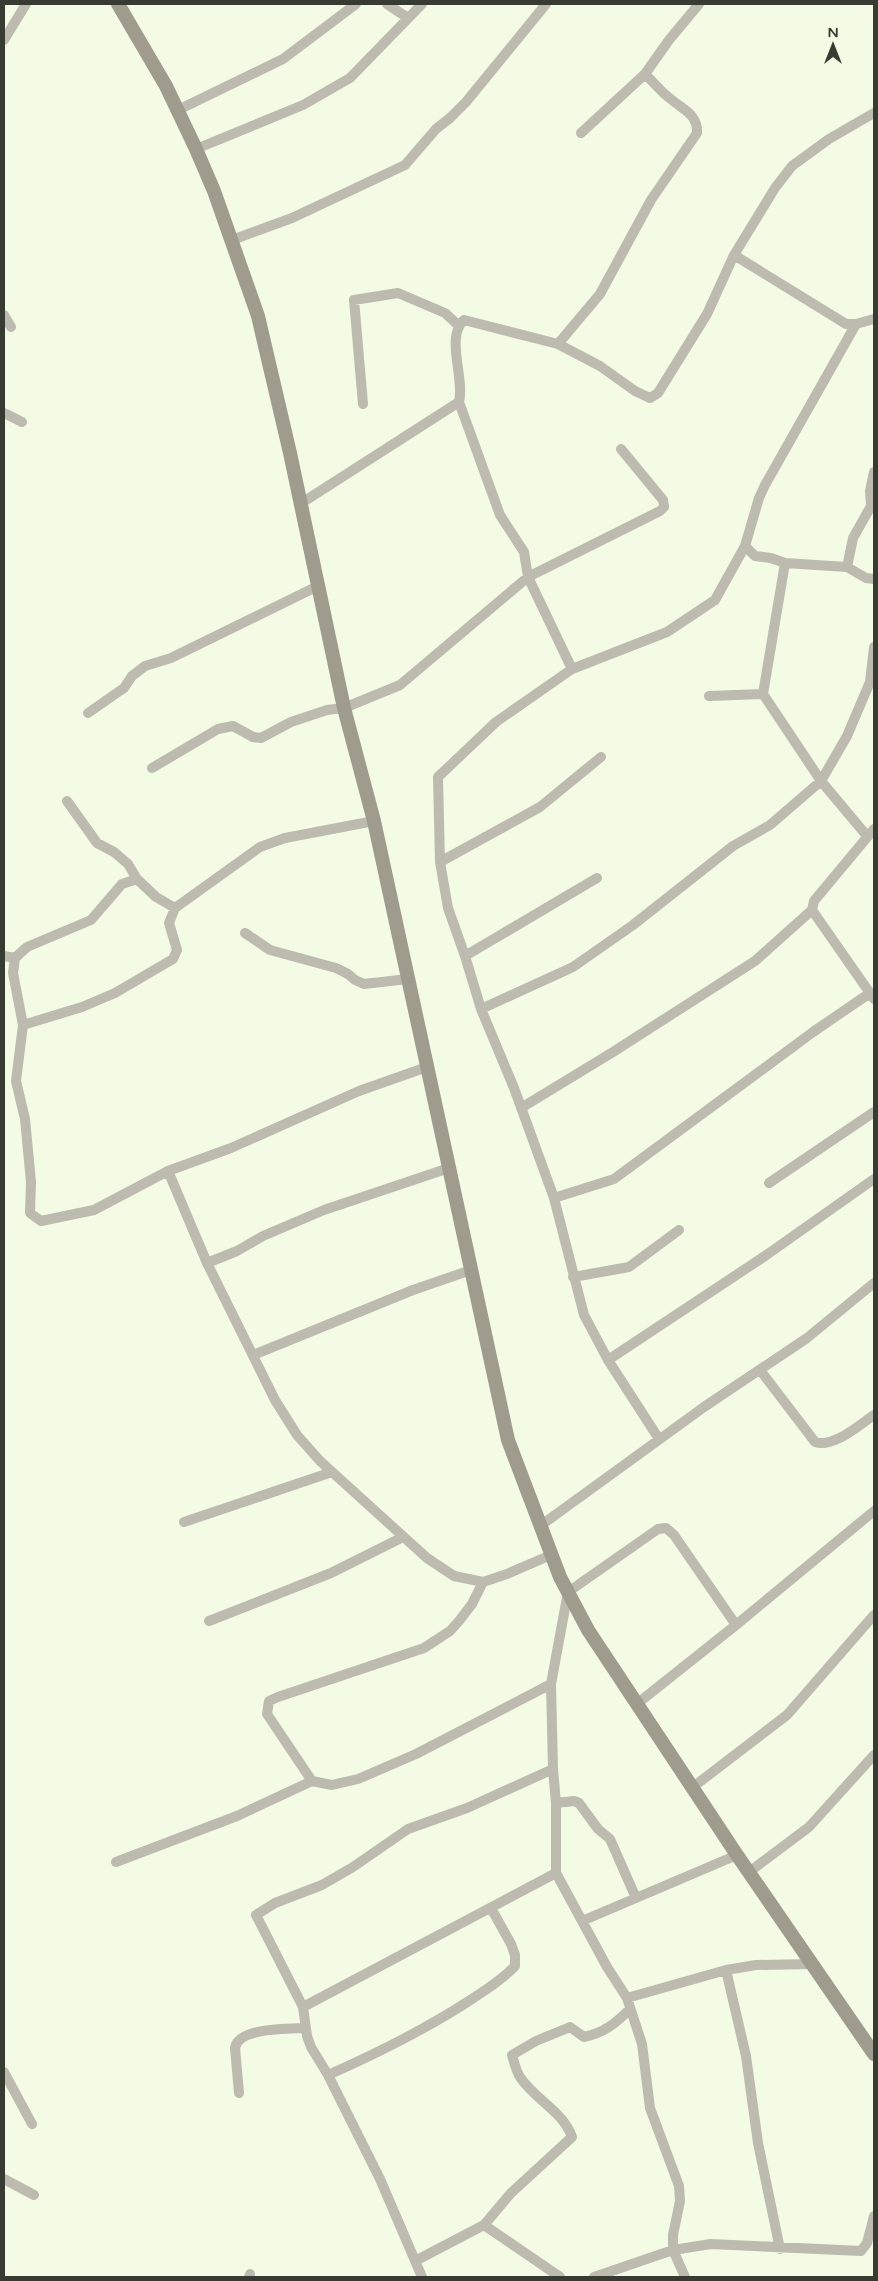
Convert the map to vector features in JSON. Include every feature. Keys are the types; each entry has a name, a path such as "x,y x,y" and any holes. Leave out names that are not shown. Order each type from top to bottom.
{"street":[{"path":"4,40 26,4"},
{"path":"118,4 178,110 196,149 214,191 258,316 344,708 374,820 508,1440 551,1555 588,1630 737,1855 874,2054"},
{"path":"178,110 283,59 356,4"},
{"path":"388,4 408,18"},
{"path":"196,149 303,105 350,78 422,4"},
{"path":"232,240 292,218 405,165 436,129 466,102 546,4"},
{"path":"581,133 645,74 669,40 700,4"},
{"path":"558,344 600,294 651,200 697,133 695,120 688,111 670,99 645,74"},
{"path":"572,669 528,577 524,552 500,515 459,402 461,392 455,335 458,325 464,320 470,320 558,344 600,366 635,391 650,398 658,393 707,314 734,255 775,188 792,166 829,139 874,113"},
{"path":"734,255 846,324 856,324 874,319"},
{"path":"362,404 354,300 398,293 445,313 458,325"},
{"path":"4,314 11,326"},
{"path":"659,1439 608,1360 584,1315 554,1198 522,1108 481,1009 448,908 440,862 438,777 496,722 572,669 667,632 700,612 715,600 745,546 759,498 856,324"},
{"path":"300,504 459,402"},
{"path":"4,413 22,422"},
{"path":"152,768 218,729 232,726 253,738 261,738 291,722 327,710 344,708 400,685 528,577 660,511 664,507 663,500 621,449"},
{"path":"847,567 852,538 871,506 870,491 874,472"},
{"path":"745,546 755,556 785,562 847,567 866,578 874,580"},
{"path":"522,1108 614,1052 755,961 812,910 814,901 871,833 821,781 763,694 785,562"},
{"path":"88,713 124,688 132,676 145,666 171,658 318,586"},
{"path":"481,1009 573,967 633,925 733,846 770,825 821,781 847,736 870,682 874,647"},
{"path":"709,696 763,694"},
{"path":"440,862 540,808 601,757"},
{"path":"67,801 97,843 114,852 128,864 137,879 156,897 175,908"},
{"path":"22,1025 82,1007 151,974 173,959 177,950 169,923 175,908 260,847 285,838 374,820"},
{"path":"465,956 597,878"},
{"path":"137,879 122,884 90,920 28,947 15,958 13,974 22,1025 16,1081 25,1119 31,1182 30,1213 36,1219 41,1221 94,1210 168,1171 231,1148 359,1092 427,1067"},
{"path":"554,1198 614,1178 805,1038 872,996 812,910"},
{"path":"245,933 270,950 336,968 364,984 408,979"},
{"path":"4,956 15,958"},
{"path":"769,1184 874,1112"},
{"path":"208,1263 237,1251 262,1236 324,1210 449,1168"},
{"path":"168,1171 208,1263 275,1400 297,1435 332,1472 403,1536 454,1576 483,1582 551,1555"},
{"path":"608,1360 765,1256 874,1179"},
{"path":"573,1277 629,1266 679,1230"},
{"path":"253,1355 388,1300 471,1270"},
{"path":"540,1526 659,1439 807,1338 874,1283"},
{"path":"760,1370 816,1442 822,1444 832,1442 874,1415"},
{"path":"184,1522 332,1472"},
{"path":"638,1703 874,1511"},
{"path":"685,2277 673,2250 673,2235 680,2201 679,2186 650,2108 642,2044 627,1998 607,1967 556,1873 556,1803 553,1770 551,1684 568,1592 658,1528 666,1528 674,1535 736,1625"},
{"path":"209,1622 331,1573 403,1536"},
{"path":"312,1781 267,1714 266,1707 269,1701 424,1648 450,1631 459,1621 472,1604 483,1582"},
{"path":"693,1786 787,1715 874,1615"},
{"path":"116,1862 237,1816 312,1781 328,1785 358,1779 416,1754 551,1684"},
{"path":"749,1872 809,1827 874,1755"},
{"path":"422,2277 380,2179 328,2075 311,2047 303,2007 256,1915 275,1903 322,1885 353,1867 408,1829 467,1808 553,1770"},
{"path":"556,1803 574,1801 579,1803 598,1829 610,1840 636,1898"},
{"path":"582,1921 737,1855"},
{"path":"303,2007 556,1873"},
{"path":"328,2075 385,2050 420,2031 505,1977 515,1966 515,1955 491,1908"},
{"path":"627,1998 726,1970 756,1965 812,1964"},
{"path":"726,1970 746,2056 758,2143 780,2249"},
{"path":"415,2261 484,2224 511,2193 572,2137 557,2115 520,2077 512,2055 536,2041 570,2027 584,2037 597,2035 612,2026 630,2009"},
{"path":"239,2093 235,2048 236,2042 240,2038 266,2030 306,2028"},
{"path":"4,2072 32,2124"},
{"path":"4,2180 34,2195"},
{"path":"594,2277 673,2250 711,2244 780,2249 862,2251 867,2243 874,2216"},
{"path":"484,2224 560,2277"}]}
